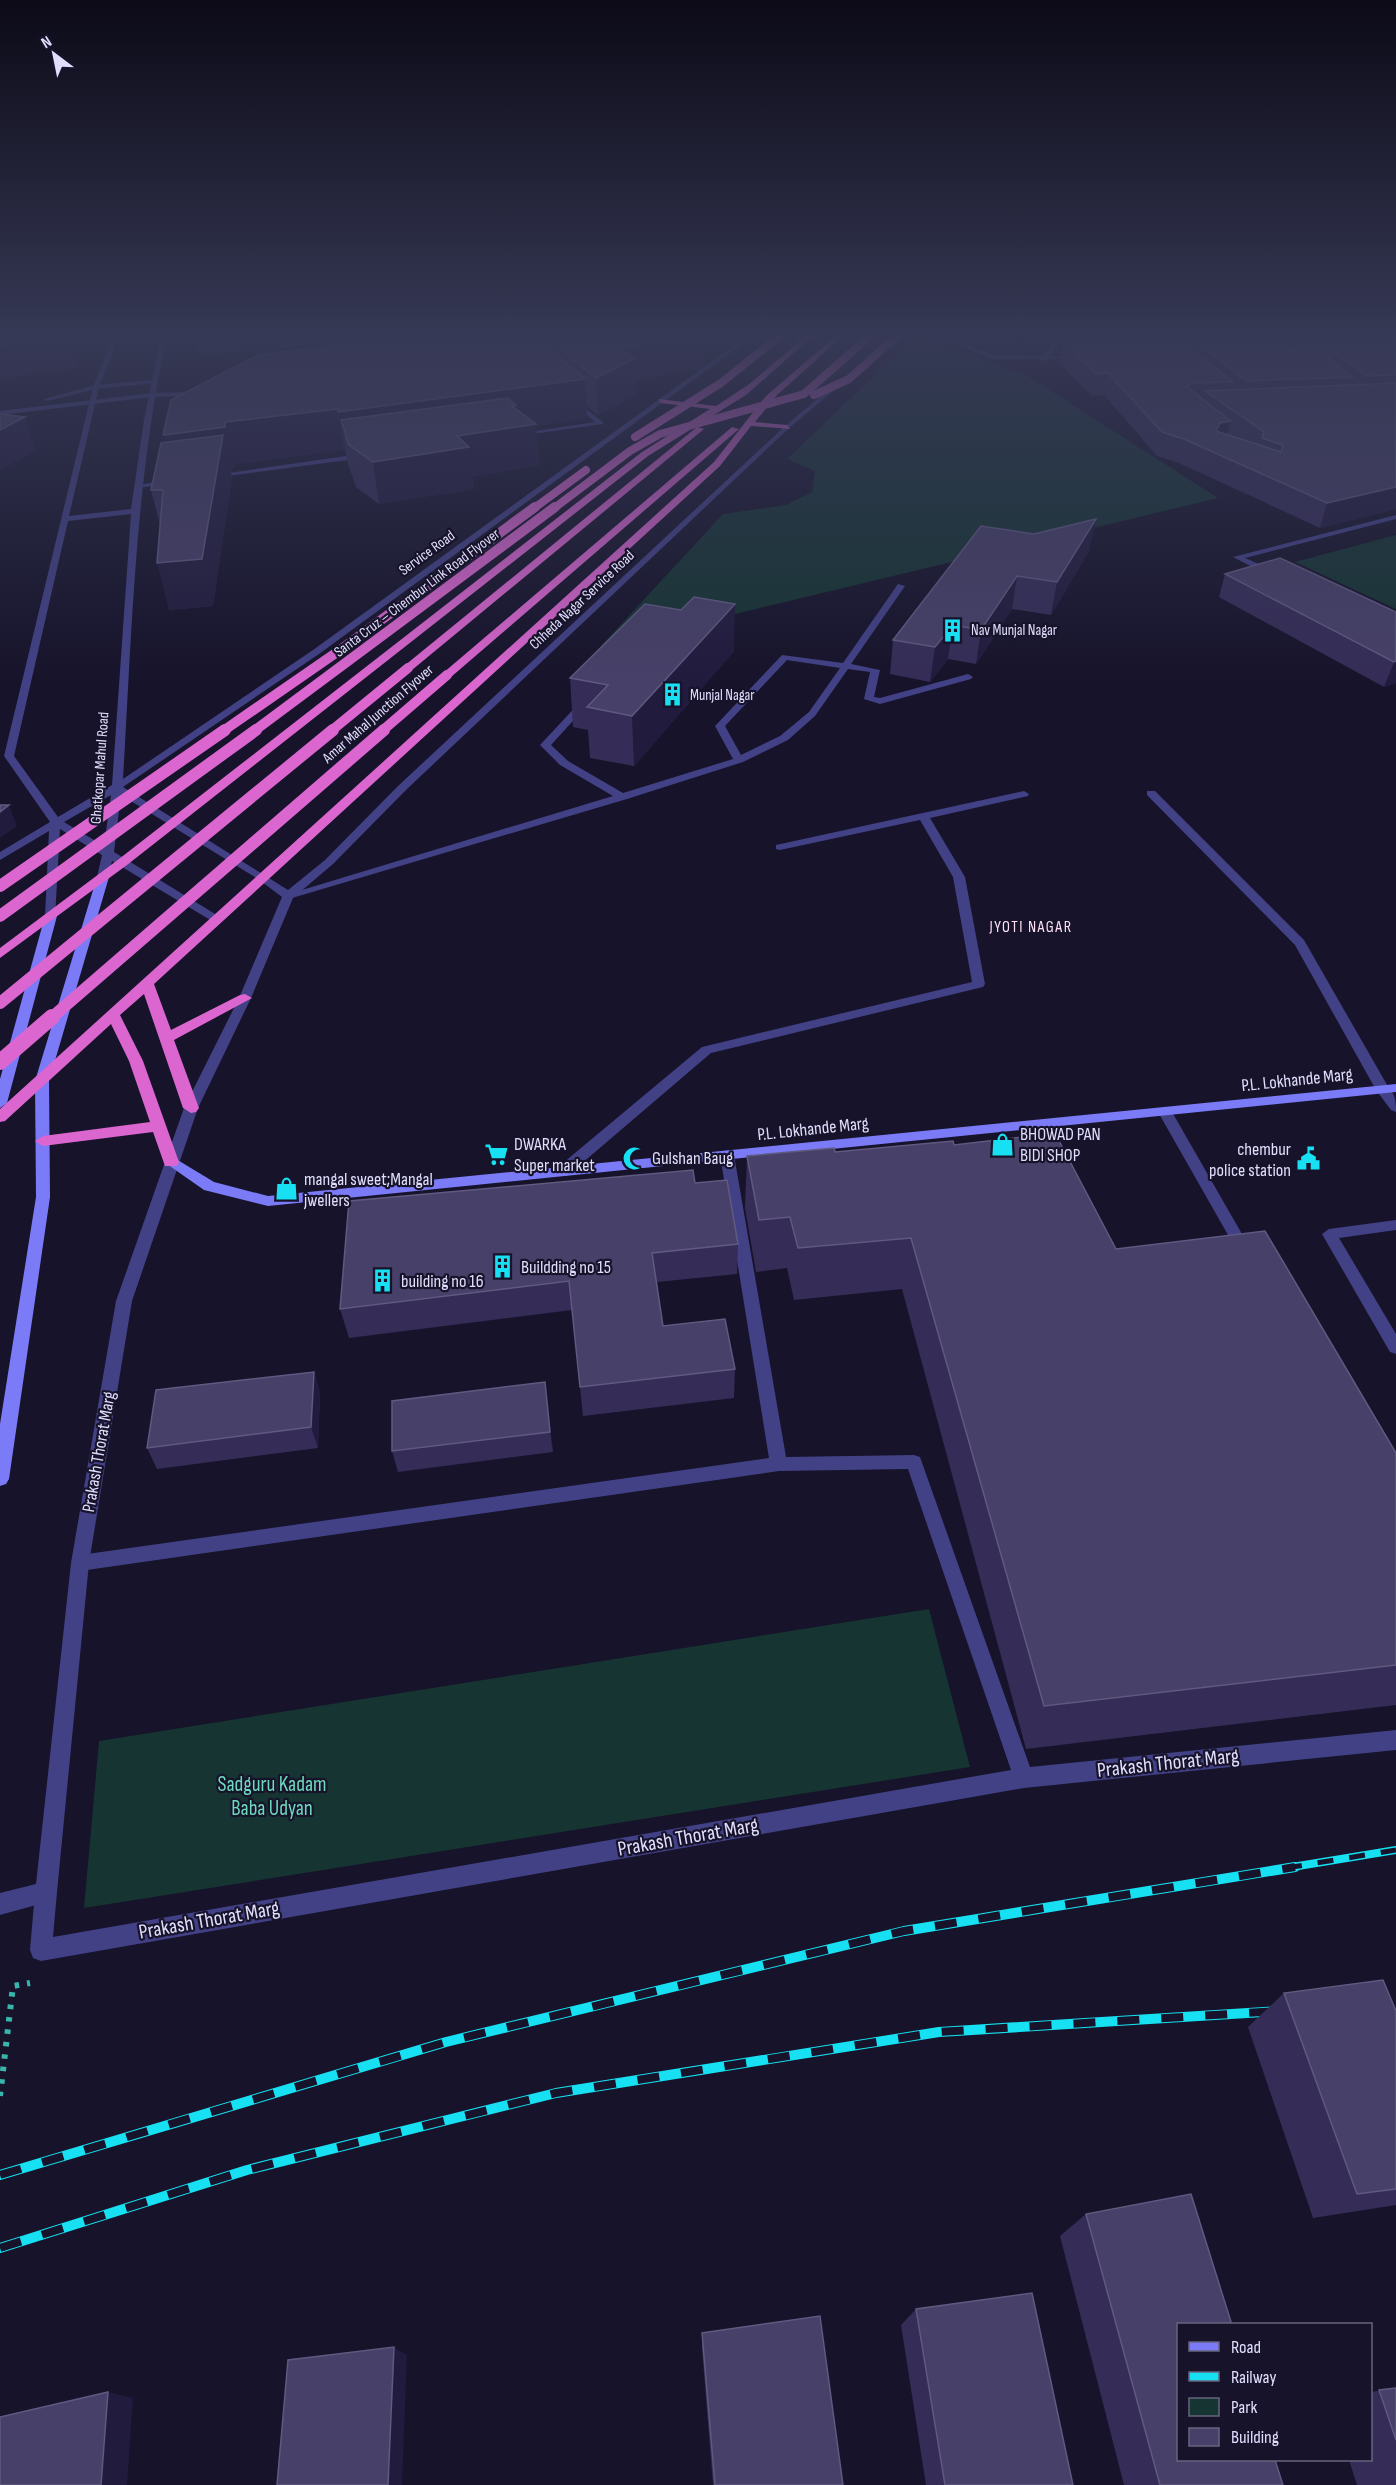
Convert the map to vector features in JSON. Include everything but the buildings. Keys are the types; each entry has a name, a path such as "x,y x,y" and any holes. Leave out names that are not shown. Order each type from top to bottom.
{"highway":[{"name":"Santa Cruz – Chembur Link Road Flyover","path":"0,886 343,648 614,451"},
{"name":"Santa Cruz – Chembur Link Road Flyover","path":"0,916 356,658 630,451"},
{"path":"0,954 123,862 650,451"},
{"name":"Amar Mahal Junction Flyover","path":"0,1003 672,451"},
{"name":"Amar Mahal Junction Flyover","path":"0,1062 447,675 710,451"},
{"path":"0,1117 42,1081 112,1012 147,983 717,464 728,451"},
{"path":"147,983 168,1037 191,1108"},
{"path":"168,1037 245,998"},
{"path":"112,1012 136,1061 171,1162"},
{"path":"43,1141 158,1126"}],"main road":[{"name":"Ghatkopar Mahul Road","path":"0,1479 43,1197 42,1081 103,877"},
{"path":"0,1102 51,916"},
{"name":"P.L. Lokhande Marg","path":"171,1162 209,1186 268,1201 1389,1089"}],"street":[{"path":"82,451 9,756 55,821 216,919"},
{"name":"Ghatkopar Mahul Road","path":"103,877 109,854 116,788 135,511 143,451"},
{"name":"Service Road","path":"0,857 55,821 116,788 234,708 592,451"},
{"name":"Chheda Nagar Service Road","path":"288,896 329,861 402,788 761,451"},
{"path":"197,478 375,454"},
{"path":"138,486 185,479"},
{"path":"66,519 135,511"},
{"path":"1280,578 1237,557 1396,517"},
{"path":"116,788 262,877 288,896 623,797 739,760 784,738 812,714 901,586"},
{"path":"739,760 720,726 785,657 875,670 869,699 880,701 968,677"},
{"path":"593,694 545,745 564,763 623,797"},
{"path":"1151,793 1300,943 1389,1089 1396,1107"},
{"path":"780,847 1024,794"},
{"path":"562,1172 707,1050 979,984 959,877 923,815"},
{"path":"51,916 55,821"},
{"name":"Prakash Thorat Marg","path":"288,896 245,998 191,1108 124,1301 80,1563 41,1950 1024,1778 1396,1740"},
{"path":"1165,1112 1254,1267"},
{"path":"727,1155 779,1464"},
{"path":"1396,1225 1329,1234 1396,1348"},
{"path":"80,1563 779,1464 914,1462 1024,1778"},
{"path":"0,1904 46,1892"}],"path":[{"path":"0,2096 13,1986"}],"green space":[{"path":"795,451 1145,451 1218,498 601,646 723,514 786,505 812,492 815,471 787,459"},
{"path":"1396,535 1396,609 1295,562"},
{"name":"Sadguru Kadam Baba Udyan","path":"929,1609 970,1767 84,1908 99,1741"}],"railway":[{"path":"1286,1868 1396,1850"},
{"path":"0,2175 446,2042 904,1931 1295,1867"},
{"path":"0,2248 247,2170 556,2093 939,2032 1279,2011"}],"place":[{"name":"Nav Munjal Nagar","path":"953,630"},
{"name":"Munjal Nagar","path":"672,695"},
{"name":"BHOWAD PAN BIDI SHOP","path":"1002,1144"},
{"name":"DWARKA Super market","path":"496,1154"},
{"name":"Gulshan Baug","path":"634,1158"},
{"name":"chembur police station","path":"1309,1159"},
{"name":"mangal sweet;Mangal jwellers","path":"286,1189"},
{"name":"Buildding no 15","path":"503,1267"},
{"name":"building no 16","path":"383,1281"}],"district":[{"name":"JYOTI NAGAR","path":"1031,927"}]}
